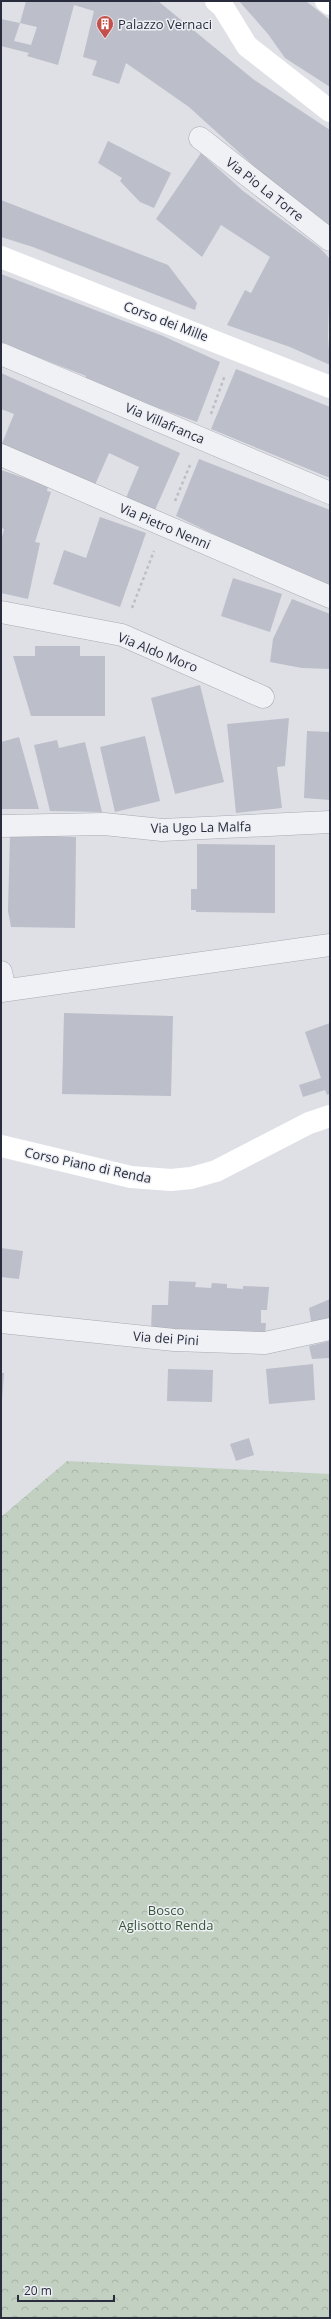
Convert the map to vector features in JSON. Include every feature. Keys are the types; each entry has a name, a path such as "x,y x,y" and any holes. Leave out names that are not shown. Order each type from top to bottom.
{"main road":[{"path":"216,1 223,7 247,46 330,111"},
{"path":"326,1 330,4"},
{"name":"Corso dei Mille","path":"1,257 213,340 235,351 330,386"},
{"name":"Corso Piano di Renda","path":"1,1146 131,1177 171,1180 216,1171 309,1123 330,1116"}],"street":[{"name":"Via Pio La Torre","path":"200,138 330,240"},
{"name":"Via Villafranca","path":"1,354 330,493"},
{"name":"Via Pietro Nenni","path":"1,455 330,597"},
{"name":"Via Aldo Moro","path":"1,612 122,635 263,697"},
{"name":"Via Ugo La Malfa","path":"1,826 104,824 162,830 330,822"},
{"path":"2,984 330,945"},
{"name":"Via dei Pini","path":"1,1322 174,1340 265,1343 330,1329"}],"path":[{"path":"122,635 164,526 201,438 235,351"}],"green space":[{"name":"Bosco Aglisotto Renda","path":"67,1461 330,1474 330,2318 1,2318 1,1517"}],"building":[{"path":"26,1 158,1 253,79 330,130 330,226 275,185 189,107 126,63 119,84 92,75 97,61 83,57 94,11 74,5 58,65 27,56 29,53 1,46 1,19 20,23","holes":["20,23 37,27 31,45 14,41"]},
{"path":"239,1 306,1 330,20 330,87 285,58 268,34"},
{"path":"108,141 171,173 154,208 140,202 120,181 122,178 98,163"},
{"path":"201,153 243,191 320,248 330,259 328,337 330,365 290,347 227,325 245,290 251,293 270,257 221,225 202,257 156,219"},
{"path":"1,200 168,265 197,303 195,310 33,247 1,237"},
{"path":"1,274 163,336 220,362 197,422 84,381 86,376 1,343"},
{"path":"236,369 330,407 330,478 211,429"},
{"path":"1,373 180,453 155,510 126,498 139,467 109,453 94,487 1,446 14,414 1,409"},
{"path":"199,459 330,510 330,590 176,516"},
{"path":"1,470 48,486 47,491 51,492 35,542 40,543 28,599 1,593 1,541 4,529 1,528"},
{"path":"100,517 146,533 120,607 53,584 64,550 86,558"},
{"path":"233,578 282,594 270,632 221,616"},
{"path":"292,599 330,614 330,669 302,668 270,662 273,639"},
{"path":"35,646 80,646 80,656 105,656 105,716 31,716 13,656 35,656"},
{"path":"200,685 224,782 175,794 151,698"},
{"path":"289,718 285,766 277,767 282,808 236,813 227,724"},
{"path":"307,731 330,732 330,800 304,798"},
{"path":"145,736 160,801 115,812 100,747"},
{"path":"19,737 39,809 1,809 1,742"},
{"path":"57,740 59,748 85,742 102,812 50,811 34,745"},
{"path":"10,835 76,837 75,928 11,927 8,911"},
{"path":"197,844 275,845 275,913 196,912 196,910 191,910 191,889 197,889"},
{"path":"64,1013 173,1016 171,1096 62,1094"},
{"path":"330,1023 330,1094 327,1095 325,1090 303,1097 299,1085 321,1078 305,1032"},
{"path":"1,1248 23,1251 19,1279 1,1277"},
{"path":"169,1281 196,1282 195,1287 211,1288 212,1283 227,1284 227,1288 243,1289 243,1286 269,1287 267,1310 261,1310 261,1323 266,1323 265,1335 151,1330 152,1305 168,1305"},
{"path":"330,1299 330,1322 312,1327 309,1308"},
{"path":"330,1341 330,1358 312,1359 309,1346"},
{"path":"313,1364 315,1400 269,1404 266,1369"},
{"path":"168,1369 213,1370 212,1402 167,1401"},
{"path":"1,1373 4,1373 2,1401 1,1401"},
{"path":"249,1438 254,1455 236,1461 230,1444"}],"place":[{"name":"Palazzo Vernaci","path":"105,39"}]}
